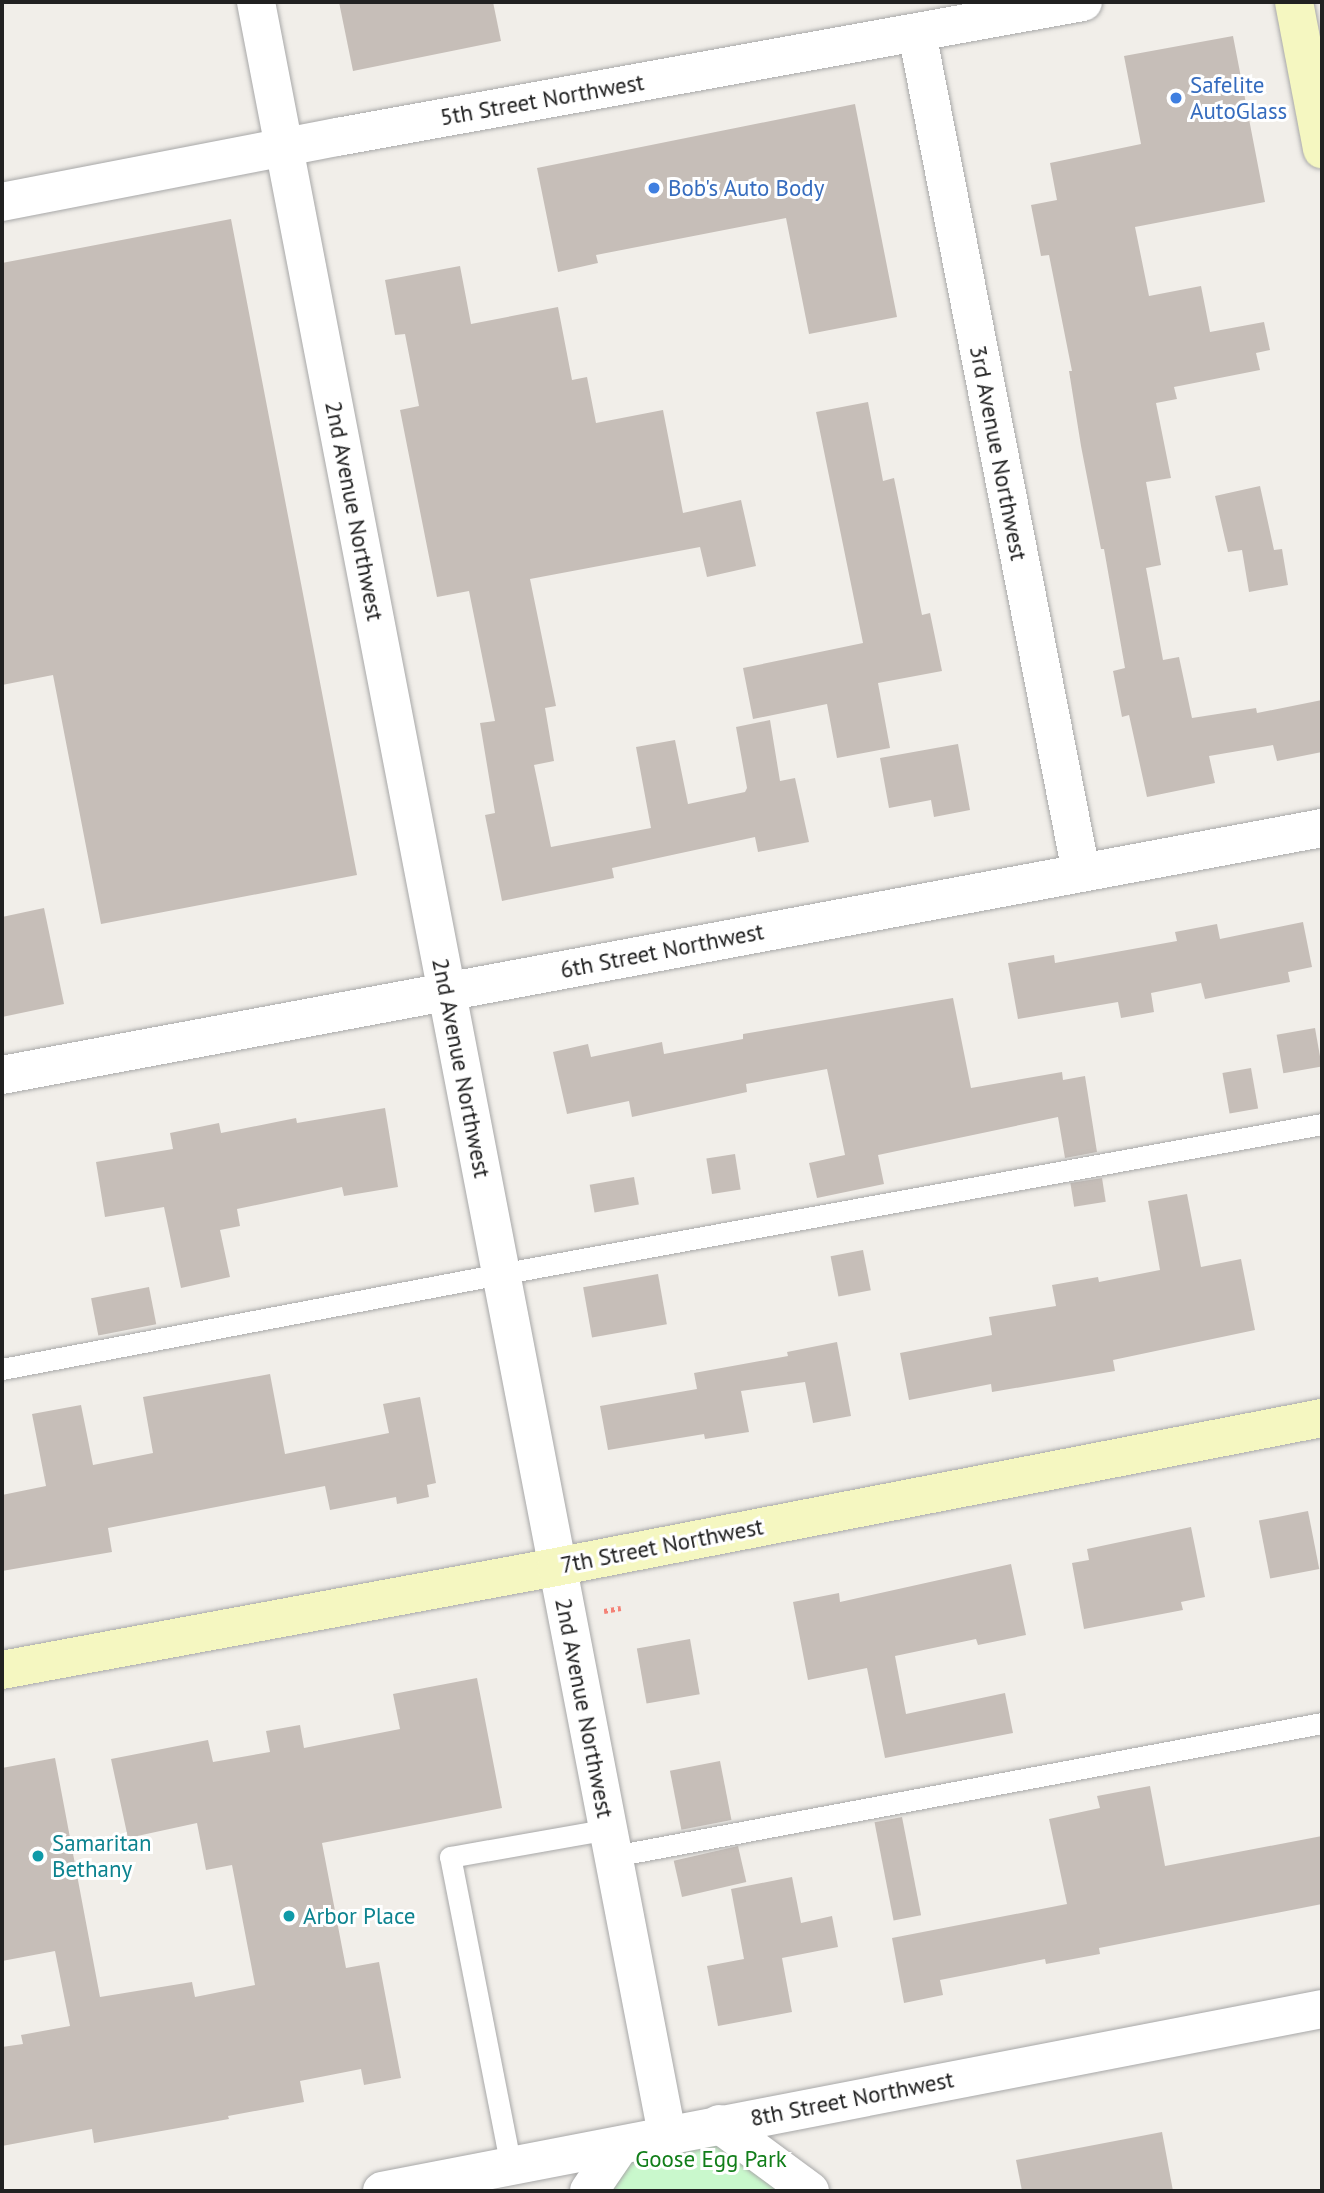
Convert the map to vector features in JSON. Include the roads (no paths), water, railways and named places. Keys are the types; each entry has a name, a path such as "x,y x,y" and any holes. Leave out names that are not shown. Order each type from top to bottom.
{"main road":[{"path":"1306,20 1322,149"},
{"name":"7th Street Northwest","path":"2,1670 556,1567 1322,1418"}],"street":[{"name":"2nd Avenue Northwest","path":"256,2 667,2135"},
{"name":"5th Street Northwest","path":"2,202 285,147 1083,2"},
{"name":"3rd Avenue Northwest","path":"917,33 1081,872"},
{"name":"6th Street Northwest","path":"2,1074 1322,828"},
{"name":"8th Street Northwest","path":"382,2191 1322,2009"},
{"path":"719,2124 810,2191"},
{"path":"589,2191 619,2147"}],"lane":[{"path":"2,1369 500,1273 1322,1124"},
{"path":"511,2167 450,1857 611,1842 1322,1723"}],"place":[{"name":"Safelite AutoGlass","path":"1176,98"},
{"name":"Bob's Auto Body","path":"654,188"},
{"name":"Samaritan Bethany","path":"38,1856"},
{"name":"Arbor Place","path":"289,1916"}],"park label":[{"name":"Goose Egg Park","path":"711,2159"}]}
